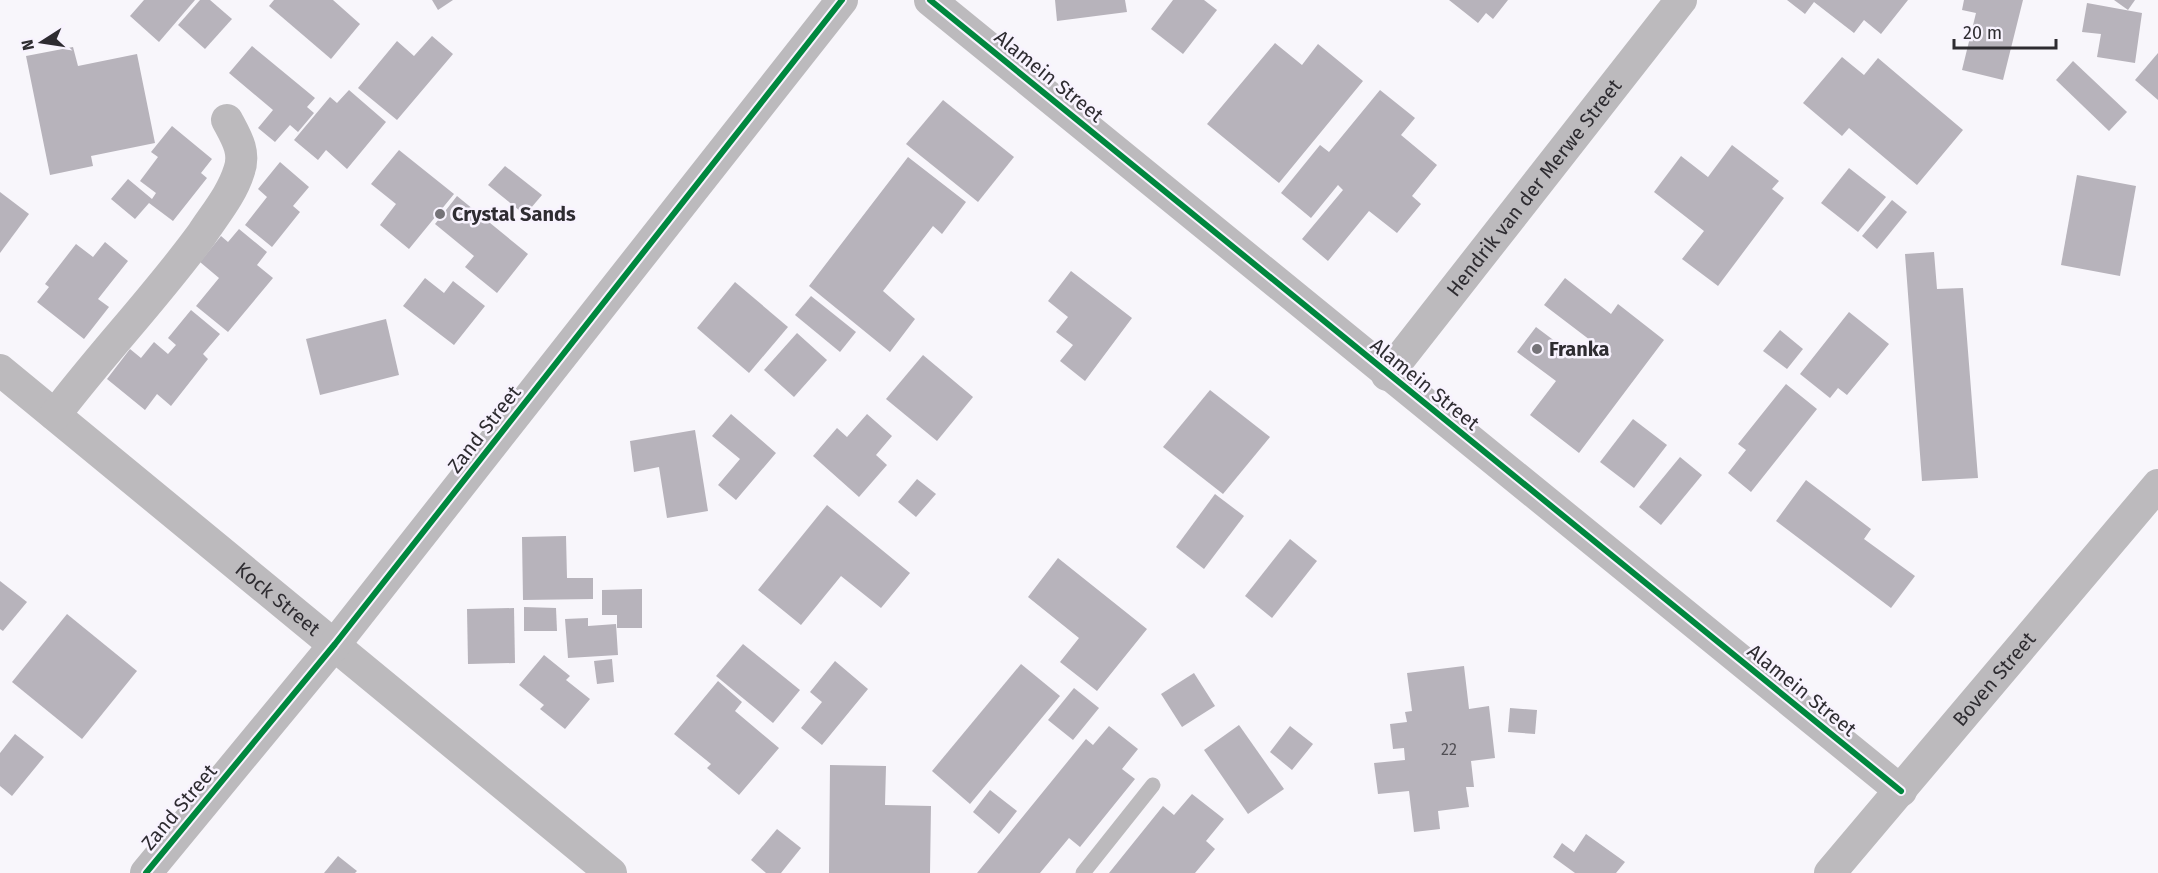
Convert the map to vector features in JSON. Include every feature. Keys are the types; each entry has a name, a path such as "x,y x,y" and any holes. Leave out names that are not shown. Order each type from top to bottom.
{"street":[{"name":"Zand Street","path":"146,873 335,644 842,0"},
{"name":"Alamein Street","path":"930,0 1387,375 1901,791"},
{"name":"Hendrik van der Merwe Street","path":"1387,375 1681,0"},
{"path":"55,415 81,380 125,332 225,201 240,170 241,147 227,120"},
{"name":"Kock Street","path":"0,370 611,873"},
{"name":"Boven Street","path":"1830,873 2158,485"}],"lane":[{"path":"1083,873 1153,785"}],"building":[{"path":"144,0 195,0 159,42 130,16"},
{"path":"200,0 210,0 232,19 205,49 178,25"},
{"path":"274,0 333,0 360,24 331,59 269,6"},
{"path":"432,0 453,0 438,10"},
{"path":"1055,0 1125,0 1127,12 1057,21"},
{"path":"1173,0 1204,0 1217,10 1183,54 1151,29"},
{"path":"1449,0 1508,0 1493,19 1486,13 1478,23"},
{"path":"1787,0 1908,0 1881,34 1864,20 1854,33 1814,2 1805,14"},
{"path":"1964,0 2023,0 2003,80 1962,70 1976,13 1962,10"},
{"path":"2114,0 2135,0 2128,10"},
{"path":"2087,3 2142,13 2135,63 2097,57 2101,34 2082,32"},
{"path":"432,36 453,54 397,120 358,88 397,41 414,56"},
{"path":"1275,43 1302,65 1318,44 1363,81 1279,183 1207,124"},
{"path":"252,46 315,98 307,107 314,113 298,132 290,125 275,142 258,128 273,110 229,73"},
{"path":"73,47 78,66 137,54 155,143 91,156 93,166 50,175 26,56"},
{"path":"2158,53 2158,100 2135,80"},
{"path":"1842,57 1864,75 1878,58 1963,130 1917,185 1849,128 1842,136 1803,103"},
{"path":"2073,61 2127,112 2109,131 2056,80"},
{"path":"349,90 386,122 347,169 326,150 318,160 294,140 330,97 337,103"},
{"path":"1380,90 1415,118 1401,135 1437,165 1412,196 1421,204 1397,233 1369,211 1328,261 1302,239 1343,190 1338,185 1311,218 1281,193 1320,145 1329,152"},
{"path":"943,100 1014,157 978,202 906,144"},
{"path":"172,126 212,159 201,173 207,178 173,221 149,203 135,219 111,199 128,179 152,199 156,193 140,181 158,157 151,152"},
{"path":"1732,145 1779,181 1772,189 1784,198 1718,286 1682,259 1704,231 1654,192 1681,156 1708,177"},
{"path":"399,150 454,194 409,249 380,225 396,204 371,184"},
{"path":"908,157 966,202 942,234 933,226 883,291 915,319 890,352 809,286"},
{"path":"280,162 309,187 293,206 300,212 272,247 245,225 267,197 258,189"},
{"path":"505,166 542,195 525,215 488,185"},
{"path":"1849,168 1886,197 1858,232 1821,203"},
{"path":"2077,175 2136,186 2120,276 2061,265"},
{"path":"0,192 29,214 0,253"},
{"path":"457,196 528,254 497,293 465,267 474,256 435,224"},
{"path":"1892,200 1907,212 1877,249 1862,236"},
{"path":"239,229 267,252 257,265 273,278 228,332 196,306 219,278 200,262 221,236 228,242"},
{"path":"105,242 128,261 98,299 109,307 84,339 37,302 49,287 45,284 76,244 93,257"},
{"path":"1934,252 1937,289 1963,288 1978,478 1922,481 1905,254"},
{"path":"1071,271 1132,318 1085,381 1060,361 1073,345 1056,332 1068,317 1048,301"},
{"path":"425,278 444,293 453,281 485,306 454,345 403,306"},
{"path":"1565,278 1611,314 1618,304 1664,340 1579,453 1530,415 1556,381 1517,352 1536,327 1576,357 1590,340 1544,305"},
{"path":"735,282 788,327 749,373 697,328"},
{"path":"811,296 856,332 840,352 795,315"},
{"path":"191,310 220,334 203,354 208,359 171,406 157,394 145,410 107,379 130,349 141,358 154,342 168,354 176,345 168,338"},
{"path":"1849,312 1889,344 1847,395 1838,388 1830,398 1800,374"},
{"path":"386,319 399,375 320,395 306,339"},
{"path":"1780,330 1803,349 1787,369 1763,351"},
{"path":"797,333 827,360 794,397 764,370"},
{"path":"923,355 973,397 937,441 886,399"},
{"path":"1786,384 1817,409 1751,492 1728,473 1746,450 1738,444"},
{"path":"1210,390 1270,437 1223,494 1163,447"},
{"path":"731,414 776,453 736,500 718,485 740,459 712,436"},
{"path":"867,414 892,436 876,455 887,465 859,497 813,456 837,428 847,437"},
{"path":"1633,419 1667,445 1634,488 1600,462"},
{"path":"695,430 708,511 667,518 659,467 634,472 630,441"},
{"path":"1680,457 1702,475 1661,525 1639,507"},
{"path":"917,479 936,494 916,517 898,502"},
{"path":"1806,480 1871,529 1864,539 1915,576 1891,608 1776,521"},
{"path":"1215,494 1244,516 1204,569 1176,547"},
{"path":"827,505 910,573 881,608 841,576 801,625 758,590"},
{"path":"566,536 567,578 593,578 593,599 523,600 522,537"},
{"path":"1290,539 1317,561 1272,618 1245,596"},
{"path":"1058,558 1147,629 1097,691 1060,662 1079,638 1028,597"},
{"path":"0,581 27,602 3,631 0,629"},
{"path":"642,589 642,628 617,628 617,615 602,615 602,590"},
{"path":"524,607 556,608 557,631 524,631"},
{"path":"514,608 515,663 468,664 467,609"},
{"path":"67,614 137,671 82,739 12,682"},
{"path":"588,618 588,626 616,624 618,655 568,658 565,619"},
{"path":"743,644 800,690 773,723 716,676"},
{"path":"544,655 570,676 566,680 590,699 565,729 540,709 544,705 519,685"},
{"path":"612,659 614,682 597,684 594,661"},
{"path":"835,661 868,689 822,745 801,728 822,702 810,692"},
{"path":"1021,664 1060,696 970,804 932,771"},
{"path":"1464,666 1469,709 1489,706 1495,758 1471,761 1474,787 1466,787 1469,807 1438,811 1440,829 1414,832 1409,791 1378,794 1374,763 1405,760 1404,748 1393,749 1390,724 1407,722 1405,712 1412,711 1407,673"},
{"path":"1194,673 1215,706 1182,727 1161,694"},
{"path":"718,681 742,702 735,711 779,748 739,795 707,768 711,764 674,734"},
{"path":"1074,688 1099,708 1073,740 1048,720"},
{"path":"1510,708 1537,710 1535,734 1508,732"},
{"path":"1239,725 1284,789 1248,814 1204,750"},
{"path":"1109,726 1138,749 1122,769 1135,779 1080,847 1069,838 1040,873 977,873 1086,739 1093,745"},
{"path":"1290,726 1313,744 1292,770 1270,752"},
{"path":"15,734 44,757 12,796 0,786 0,753"},
{"path":"830,765 886,766 885,805 931,806 930,873 829,873"},
{"path":"990,790 1017,811 999,834 973,812"},
{"path":"1192,794 1224,819 1206,841 1215,849 1195,873 1109,873 1163,806 1174,815"},
{"path":"777,829 801,848 781,873 766,873 751,860"},
{"path":"1586,834 1625,862 1616,873 1575,873 1553,857 1562,843 1574,852"},
{"path":"338,856 357,871 355,873 324,873"}],"cycle path":[{"path":"146,873 335,644 842,0"},
{"path":"930,0 1901,791"}],"place":[{"name":"Crystal Sands","path":"440,214"},
{"name":"Franka","path":"1537,349"}]}
